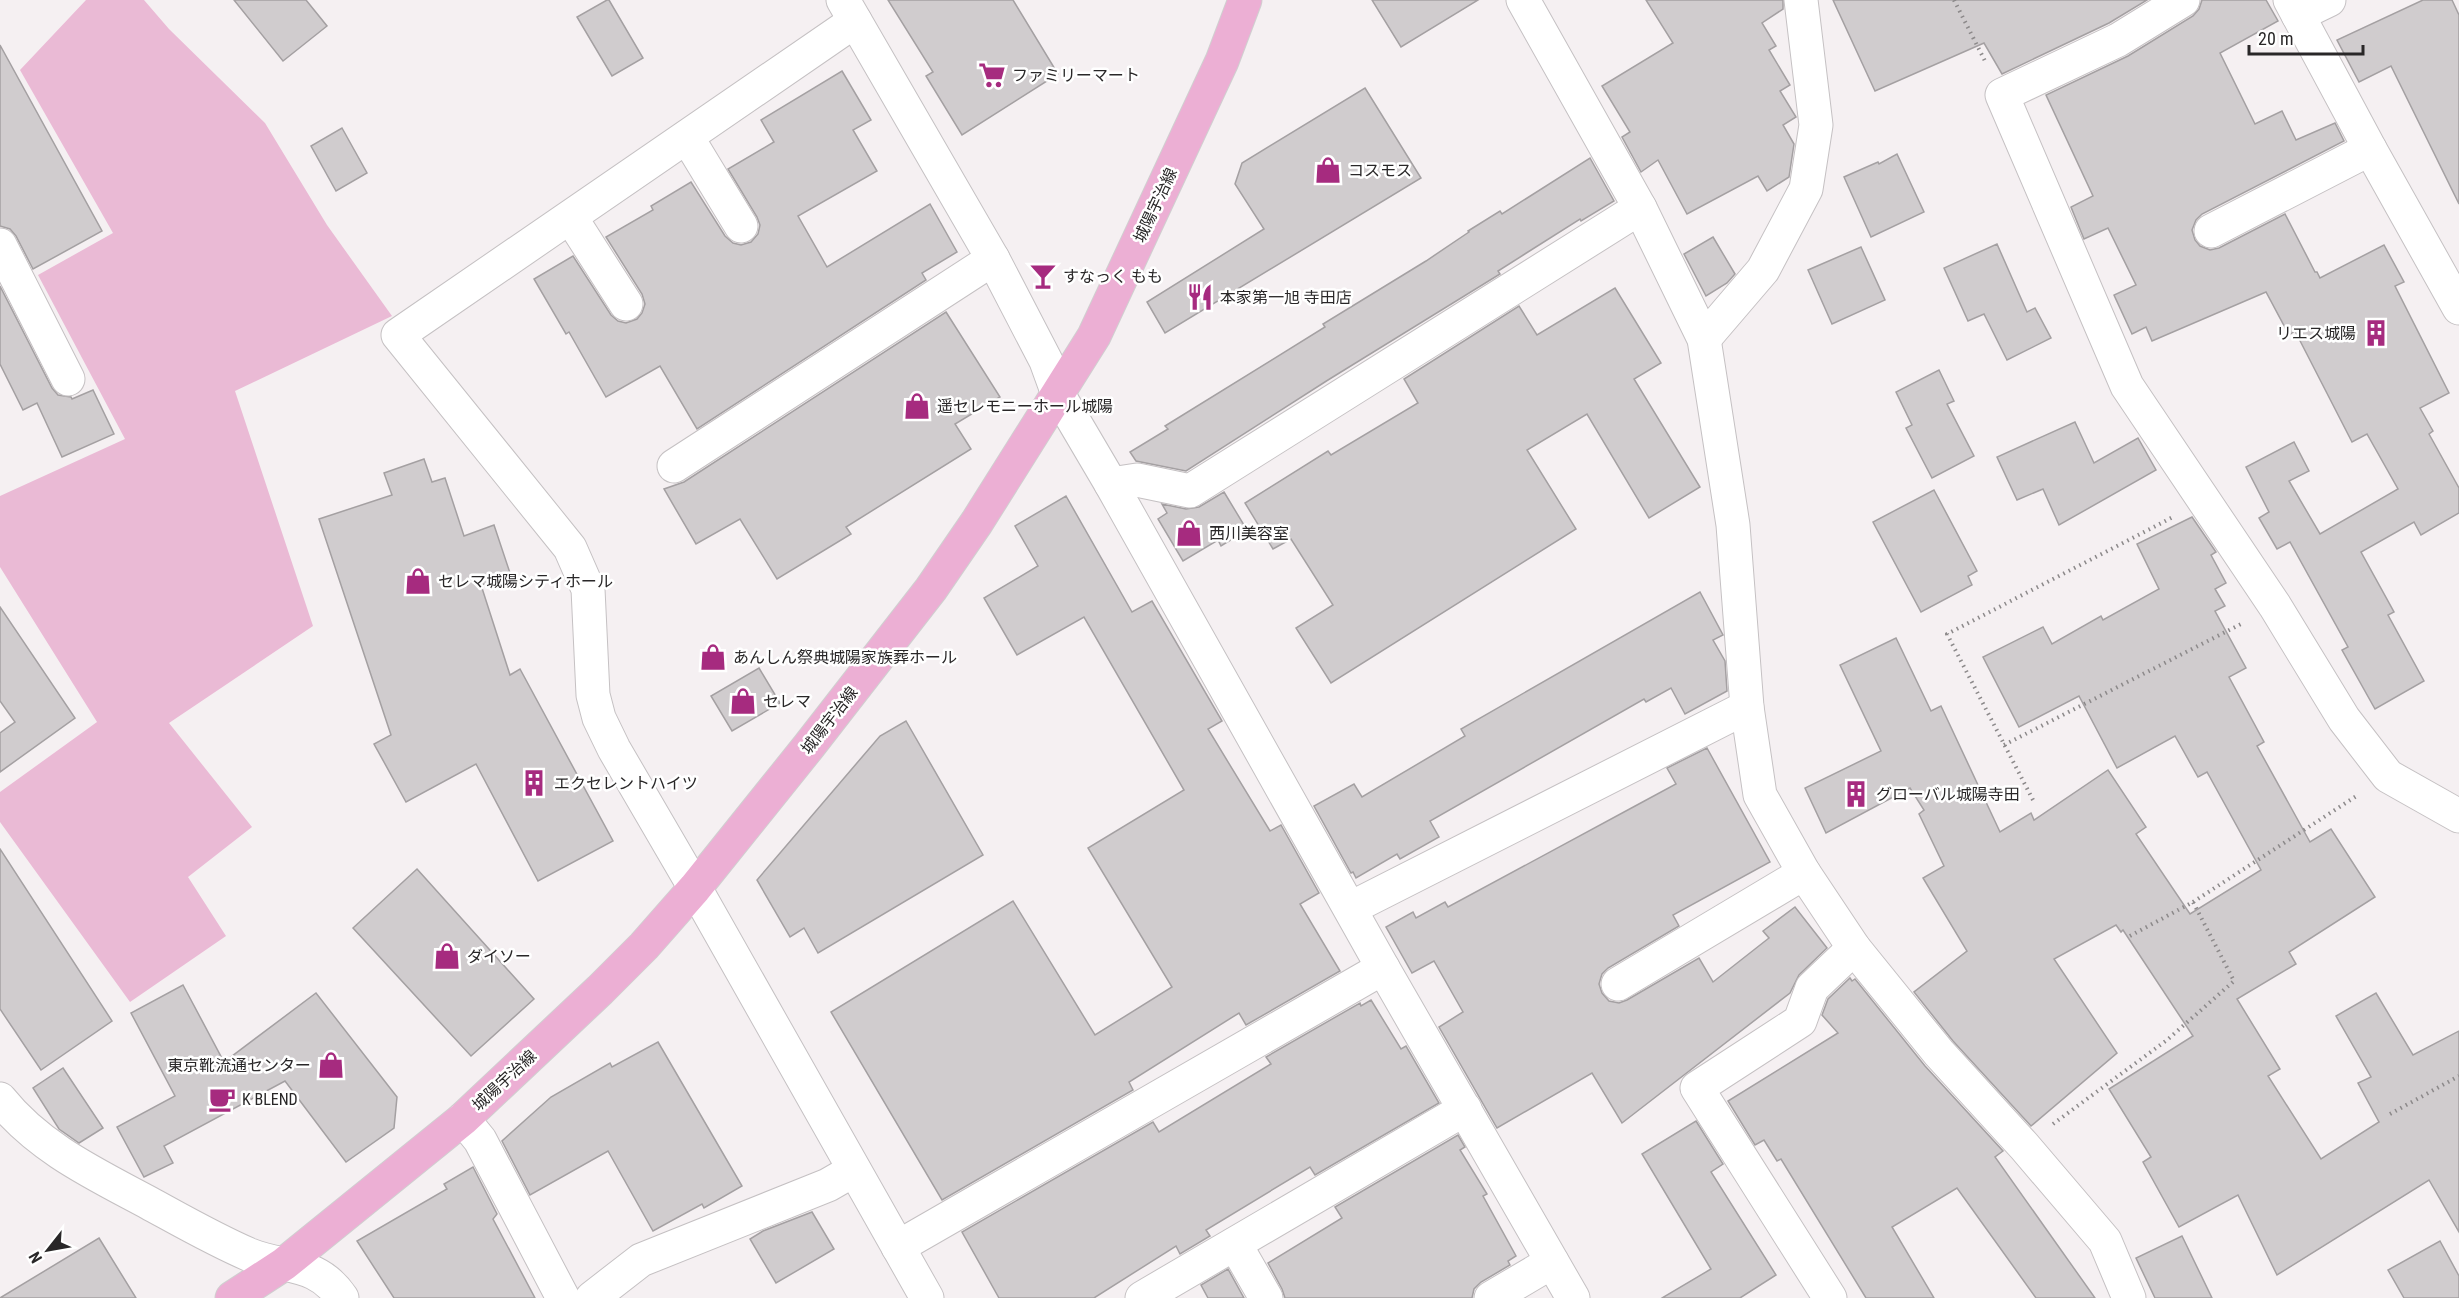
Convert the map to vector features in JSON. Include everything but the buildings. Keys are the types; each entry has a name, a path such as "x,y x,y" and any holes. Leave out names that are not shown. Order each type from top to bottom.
{"main road":[{"name":"城陽宇治線","path":"232,1298 284,1264 463,1119 624,965 696,888 931,589 977,522 1095,336 1222,61 1245,0"}],"street":[{"path":"1523,0 1640,208 1704,339 1733,525 1747,707 1760,795 1804,873 1854,948 1939,1053 2024,1146 2104,1241 2129,1298"},
{"path":"1704,339 1763,270 1806,189 1816,125 1801,0"},
{"path":"2183,0 2118,40 2002,95 2127,386 2206,500 2275,606 2344,719 2388,776 2459,816"},
{"path":"2329,0 2294,7 2459,308"},
{"path":"927,1298 696,888 614,749 599,718 593,694 590,599 582,570 570,548 398,335 687,137 849,11 993,259 1046,361 1058,394 1573,1298"},
{"path":"687,137 741,226"},
{"path":"2211,231 2370,149"},
{"path":"1111,484 1137,480 1190,490 1640,208"},
{"path":"571,218 626,304"},
{"path":"0,245 68,379"},
{"path":"674,466 993,259"},
{"path":"1351,908 1747,707"},
{"path":"1618,984 1804,873"},
{"path":"1830,1298 1697,1088 1800,1021 1812,988 1854,948"},
{"path":"898,1247 1383,968"},
{"path":"0,1099 14,1116 64,1157 191,1226 252,1255 310,1269 342,1298"},
{"path":"1142,1298 1465,1109"},
{"path":"463,1119 480,1140 563,1298"},
{"path":"592,1298 641,1260 797,1198 854,1170"},
{"path":"1235,1244 1266,1298"},
{"path":"1491,1298 1552,1262"}],"path":[{"path":"1954,0 2002,95"},
{"path":"2033,800 1947,634 2206,500"},
{"path":"2004,745 2275,606"},
{"path":"2128,937 2193,902 2388,776"},
{"path":"2024,1146 2167,1040 2234,981 2193,902"},
{"path":"2390,1114 2459,1076"}],"shaded area":[{"path":"86,0 144,0 169,29 265,123 327,225 392,316 235,391 313,626 169,723 252,827 188,877 226,936 130,1002 0,822 0,792 97,722 0,567 0,496 125,439 38,275 113,233 20,70"}],"place":[{"name":"ファミリーマート","path":"992,75"},
{"name":"コスモス","path":"1328,170"},
{"name":"すなっく もも","path":"1043,276"},
{"name":"本家第一旭 寺田店","path":"1200,297"},
{"name":"リエス城陽","path":"2376,333"},
{"name":"遥セレモニーホール城陽","path":"917,406"},
{"name":"西川美容室","path":"1189,533"},
{"name":"セレマ城陽シティホール","path":"418,581"},
{"name":"あんしん祭典城陽家族葬ホール","path":"713,657"},
{"name":"セレマ","path":"743,701"},
{"name":"エクセレントハイツ","path":"534,783"},
{"name":"グローバル城陽寺田","path":"1856,794"},
{"name":"ダイソー","path":"447,956"},
{"name":"東京靴流通センター","path":"331,1065"},
{"name":"K BLEND","path":"222,1099"}]}
